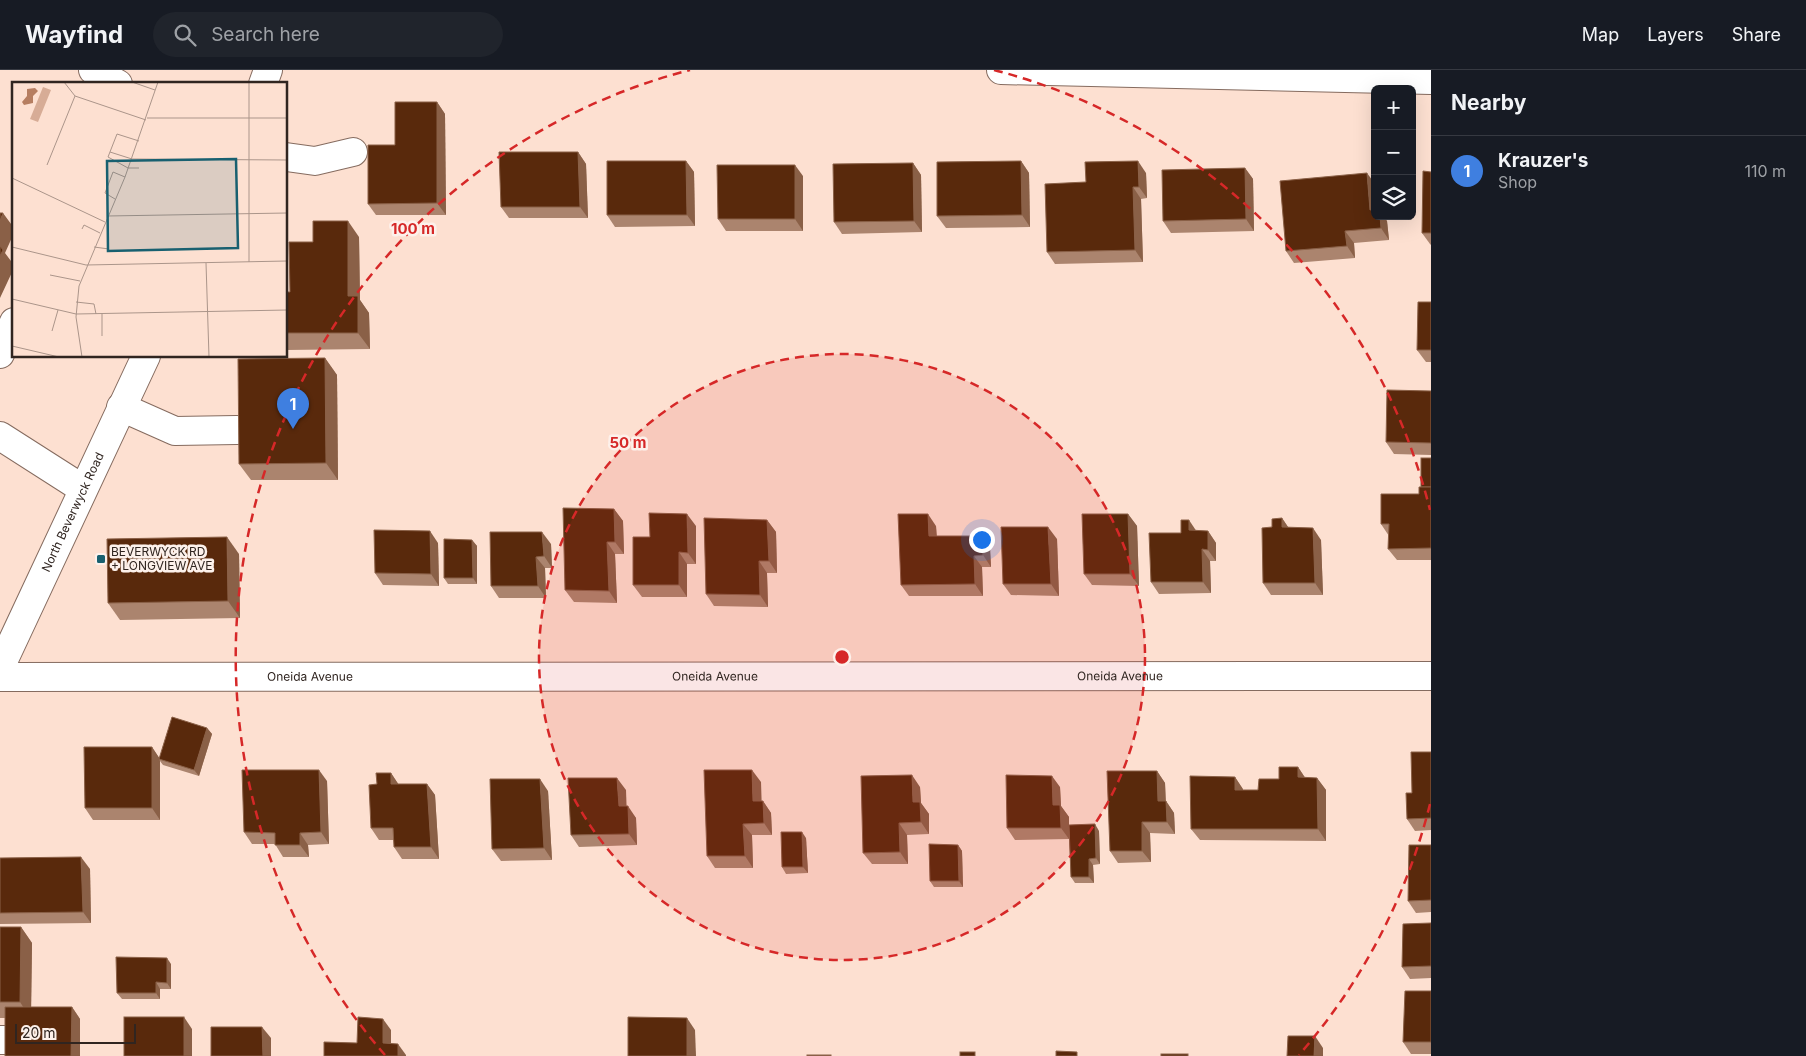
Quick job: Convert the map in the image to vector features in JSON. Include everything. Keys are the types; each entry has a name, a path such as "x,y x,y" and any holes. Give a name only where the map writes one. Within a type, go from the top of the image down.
{"street":[{"path":"93,70 114,82"},
{"path":"264,82 268,70"},
{"path":"1001,70 1431,80"},
{"path":"288,157 315,161 353,152"},
{"path":"0,354 12,327"},
{"name":"North Beverwyck Road","path":"0,668 82,489 145,358"},
{"path":"121,408 175,431 237,430"},
{"path":"0,436 82,489"},
{"name":"Oneida Avenue","path":"0,677 1431,676"}],"building":[{"path":"395,102 437,102 437,203 368,204 368,145 395,145"},
{"path":"499,152 578,152 580,207 501,207"},
{"path":"607,161 686,161 687,215 607,215"},
{"path":"1021,161 1022,215 937,216 937,162"},
{"path":"1138,161 1139,187 1133,187 1135,250 1047,252 1045,184 1086,182 1085,162"},
{"path":"913,163 914,221 834,222 833,164"},
{"path":"717,165 795,165 795,219 718,219"},
{"path":"1245,168 1246,219 1163,221 1162,170"},
{"path":"1423,171 1431,172 1431,233 1422,233"},
{"path":"1367,173 1371,220 1380,220 1381,228 1345,231 1347,246 1286,251 1280,181"},
{"path":"313,221 348,221 348,296 358,296 358,333 288,333 288,292 290,292 289,242 313,242"},
{"path":"1418,302 1431,302 1431,350 1417,350"},
{"path":"325,358 326,463 239,464 238,359"},
{"path":"1387,390 1431,391 1431,443 1386,442"},
{"path":"1421,458 1431,458 1431,487 1421,487"},
{"path":"1419,487 1431,487 1431,548 1388,549 1389,524 1381,524 1381,494 1419,494"},
{"path":"563,508 614,509 615,542 607,542 609,591 565,590"},
{"path":"649,513 687,514 688,553 679,552 679,585 633,585 633,537 650,537"},
{"path":"898,514 928,514 929,536 982,536 983,555 974,556 975,584 901,585"},
{"path":"1082,514 1128,514 1130,574 1084,574"},
{"path":"704,518 767,520 769,561 759,561 760,595 706,594"},
{"path":"1282,518 1282,527 1313,528 1315,583 1263,583 1262,528 1272,527 1272,519"},
{"path":"1181,520 1189,520 1189,530 1208,531 1208,550 1202,549 1203,582 1151,582 1149,533 1181,533"},
{"path":"1001,527 1048,527 1051,584 1003,584"},
{"path":"374,530 430,531 431,574 375,573"},
{"path":"490,532 542,532 544,556 536,557 538,586 491,586"},
{"path":"227,537 228,601 108,603 107,539"},
{"path":"444,539 472,540 473,578 444,578"},
{"path":"172,717 207,728 194,770 159,759"},
{"path":"84,747 152,747 152,808 85,808"},
{"path":"1411,752 1431,752 1431,818 1407,819 1406,793 1412,793"},
{"path":"1279,767 1298,767 1298,777 1317,778 1318,829 1191,829 1190,776 1235,777 1235,790 1258,790 1259,779 1279,779"},
{"path":"242,770 319,770 321,832 300,833 300,845 275,845 275,833 244,832"},
{"path":"704,770 752,770 753,801 763,801 764,823 743,824 745,856 707,856"},
{"path":"1107,771 1157,771 1158,801 1166,801 1167,822 1142,822 1142,851 1110,851"},
{"path":"376,773 391,773 391,784 427,784 431,847 394,847 393,828 371,828 369,785 377,784"},
{"path":"912,775 913,802 920,802 921,822 899,823 900,852 863,853 861,776"},
{"path":"1006,775 1052,776 1053,805 1060,805 1061,828 1007,828"},
{"path":"568,778 617,778 619,806 628,806 629,834 571,835"},
{"path":"490,779 540,779 544,848 492,849"},
{"path":"1095,824 1096,858 1089,859 1089,877 1071,877 1069,825"},
{"path":"781,832 802,832 803,867 782,867"},
{"path":"929,844 958,845 959,881 930,881"},
{"path":"1409,845 1431,845 1431,900 1408,901"},
{"path":"81,857 83,912 0,913 0,858"},
{"path":"1431,923 1431,966 1402,967 1403,924"},
{"path":"0,927 21,927 20,1002 0,1002"},
{"path":"116,957 167,958 167,983 156,982 156,993 117,993"},
{"path":"1405,991 1431,991 1431,1042 1403,1042"},
{"path":"5,1007 72,1007 71,1056 5,1056"},
{"path":"124,1017 184,1017 184,1056 124,1056"},
{"path":"358,1017 383,1019 383,1043 398,1044 398,1056 324,1056 324,1042 357,1043"},
{"path":"628,1017 687,1018 687,1056 628,1056"},
{"path":"211,1027 262,1027 263,1056 211,1056"},
{"path":"1288,1036 1315,1036 1314,1056 1287,1056"},
{"path":"1056,1051 1077,1052 1077,1056 1056,1056"},
{"path":"960,1052 975,1052 975,1056 960,1056"},
{"path":"1161,1054 1188,1054 1188,1056 1161,1056"},
{"path":"831,1055 831,1056 807,1056"}],"place":[{"name":"Krauzer's","path":"293,429"},
{"name":"BEVERWYCK RD + LONGVIEW AVE","path":"101,559"}]}
